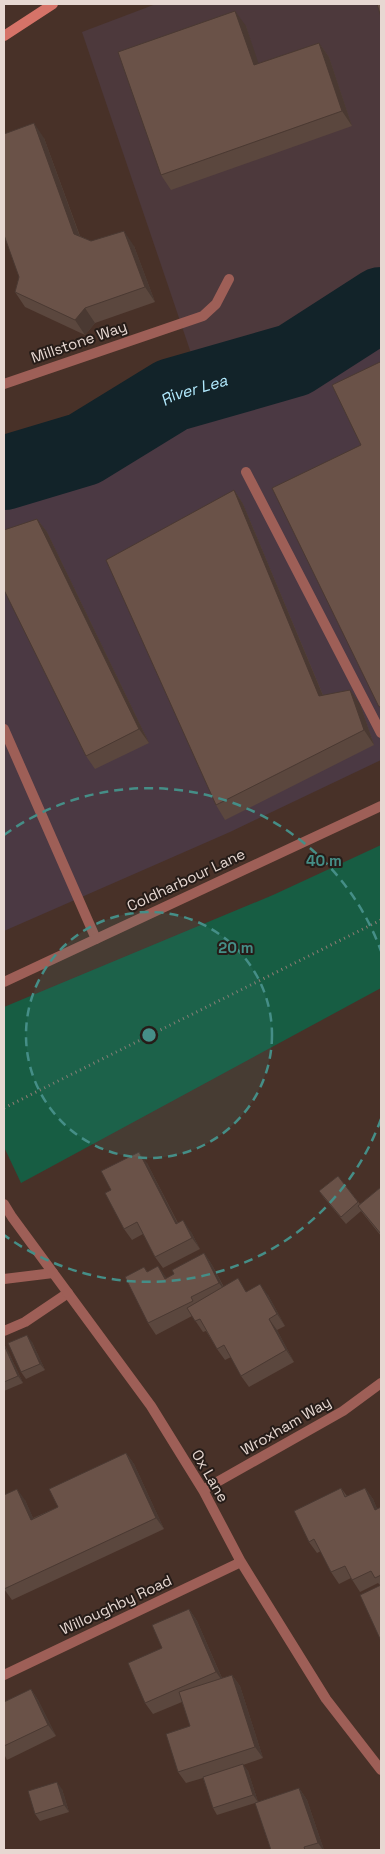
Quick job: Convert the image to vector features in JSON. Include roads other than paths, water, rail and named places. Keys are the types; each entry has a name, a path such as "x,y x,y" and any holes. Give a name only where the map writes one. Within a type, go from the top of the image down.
{"main road":[{"path":"4,36 53,4"}],"street":[{"name":"Millstone Way","path":"4,384 202,316 216,304 229,279"},
{"path":"246,472 381,733"},
{"path":"4,729 96,939"},
{"name":"Coldharbour Lane","path":"4,982 381,806"},
{"name":"Ox Lane","path":"4,1204 12,1218 151,1406 202,1490 240,1562 326,1699 381,1770"},
{"path":"4,1279 53,1273"},
{"path":"4,1332 25,1322 68,1294"},
{"name":"Wroxham Way","path":"202,1490 343,1411 381,1383"},
{"name":"Willoughby Road","path":"4,1675 240,1562"}],"waterway":[{"name":"River Lea","path":"4,473 84,449 172,395 294,360 381,304"}]}
